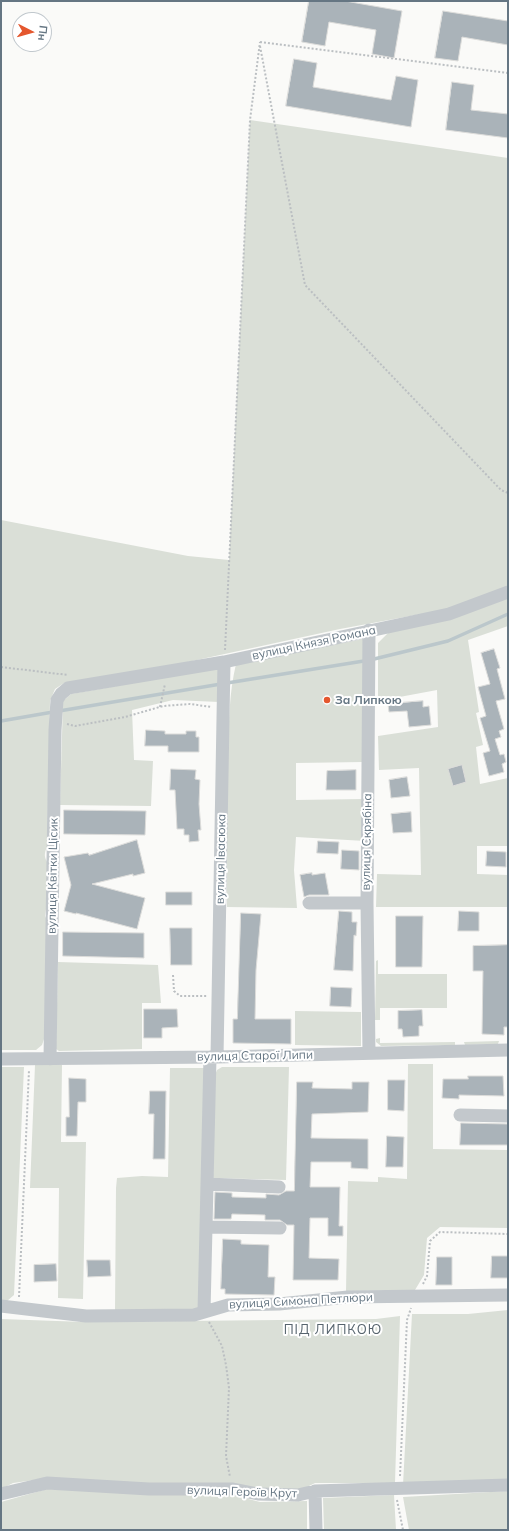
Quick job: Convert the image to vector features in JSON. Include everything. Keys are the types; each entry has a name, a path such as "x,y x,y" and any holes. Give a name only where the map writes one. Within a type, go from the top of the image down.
{"street":[{"name":"вулиця Князя Романа","path":"61,694 68,688 82,685 117,681 224,662 449,614 508,592"},
{"name":"вулиця Скрябіна","path":"369,1053 367,903 370,630"},
{"name":"вулиця Івасюка","path":"204,1312 207,1184 218,996 224,662"},
{"name":"вулиця Квітки Цісик","path":"50,1059 55,720 57,700 61,694"},
{"path":"309,902 367,903"},
{"name":"вулиця Старої Липи","path":"1,1059 214,1057 508,1050"},
{"path":"460,1115 508,1116"},
{"path":"207,1184 279,1187"},
{"path":"206,1227 280,1228"},
{"name":"вулиця Симона Петлюри","path":"6,1306 86,1316 194,1315 228,1305 279,1304 348,1297 508,1295"},
{"name":"вулиця Героїв Крут","path":"1,1494 47,1483 149,1489 233,1489 258,1494 298,1495 315,1491 396,1490 508,1485"},
{"path":"315,1491 316,1530"}],"path":[{"path":"260,42 508,73"},
{"path":"260,42 306,285 496,484 508,493"},
{"path":"224,662 250,120 260,42"},
{"path":"1,667 70,676"},
{"path":"160,707 165,685 162,673"},
{"path":"55,720 75,726 125,718 160,707 190,704 223,708"},
{"path":"173,976 174,991 180,996 218,996"},
{"path":"6,1306 19,1298 21,1291 30,1059"},
{"path":"403,1530 396,1490 400,1481 407,1320 415,1297 427,1276 430,1241 440,1232 508,1234"},
{"path":"204,1312 222,1346 226,1365 229,1388 226,1456 233,1489"}],"shaded area":[{"path":"250,120 508,158 508,587 443,610 340,629 123,676 64,683 55,689 50,701 47,847 45,851 48,863 47,902 45,916 47,920 45,1036 42,1045 36,1050 1,1050 1,520 188,556 229,560"},
{"path":"508,597 508,626 468,640 479,712 476,713 483,745 476,747 480,784 508,778 508,846 477,846 477,874 508,875 508,907 376,907 377,874 421,875 419,768 379,770 378,736 438,727 437,690 378,701 378,643 389,632"},
{"path":"363,639 363,762 296,763 296,800 363,799 365,841 296,837 294,870 297,908 227,907 227,771 231,697 236,664"},
{"path":"219,668 219,702 173,700 132,710 134,760 153,761 151,806 60,805 63,701 71,694"},
{"path":"378,960 378,974 447,974 447,1008 380,1008 380,1020 375,1020 376,961"},
{"path":"58,962 158,965 161,1003 142,1003 142,1049 59,1051 56,1049"},
{"path":"295,1011 361,1012 361,1046 295,1045"},
{"path":"380,1038 380,1043 455,1042 455,1045 381,1046 376,1042 376,1039"},
{"path":"499,1041 498,1044 465,1045 464,1042"},
{"path":"408,1064 433,1064 433,1149 508,1150 508,1228 440,1227 427,1238 424,1275 415,1290 346,1291 348,1181 378,1182 378,1177 407,1179"},
{"path":"35,1065 62,1065 61,1142 86,1142 83,1299 58,1298 59,1188 30,1188"},
{"path":"1,1067 24,1067 14,1295 7,1301 1,1301"},
{"path":"222,1067 289,1067 286,1180 213,1178 215,1075 217,1070"},
{"path":"170,1068 204,1068 201,1310 115,1310 117,1178 142,1176 168,1177"},
{"path":"508,1310 508,1479 403,1485 412,1314 468,1314"},
{"path":"400,1316 395,1483 315,1483 297,1492 49,1478 13,1483 1,1489 1,1319 85,1322 376,1319"},
{"path":"47,1489 233,1495 260,1502 307,1501 307,1530 1,1530 1,1502"},
{"path":"508,1491 508,1530 409,1530 403,1497"},
{"path":"394,1495 396,1530 324,1530 323,1498"}],"building":[{"path":"309,1 345,1 402,11 394,58 372,54 376,30 329,22 325,46 302,42"},
{"path":"443,11 508,21 508,45 462,37 458,61 435,58"},
{"path":"294,59 317,63 313,87 391,100 396,76 418,80 411,127 286,106"},
{"path":"452,82 474,85 471,110 508,114 508,138 446,130"},
{"path":"494,649 500,668 497,669 505,699 496,701 504,729 499,731 501,737 495,739 500,755 504,754 506,762 502,764 504,772 489,776 483,753 490,751 480,718 486,716 478,687 490,684 481,653"},
{"path":"423,701 423,707 429,706 431,725 409,727 407,711 389,712 388,704"},
{"path":"146,730 165,731 165,734 186,734 186,731 196,731 196,737 199,737 199,752 168,752 168,746 145,746"},
{"path":"462,765 466,782 453,786 448,769"},
{"path":"171,769 196,770 195,779 200,780 199,804 201,830 198,830 199,841 189,842 189,835 184,835 184,829 177,829 175,790 170,790"},
{"path":"356,770 356,790 326,790 327,771"},
{"path":"407,777 410,796 391,798 389,780"},
{"path":"64,810 146,811 145,835 64,834"},
{"path":"411,812 412,832 393,833 391,814"},
{"path":"137,840 145,873 133,876 133,874 92,884 145,898 137,929 64,911 71,885 64,857 88,853 89,855"},
{"path":"318,841 339,842 338,854 317,853"},
{"path":"342,850 359,851 359,870 341,869"},
{"path":"487,851 506,852 506,867 486,866"},
{"path":"312,873 312,875 325,873 329,895 309,895 304,897 300,875"},
{"path":"166,892 192,892 192,905 166,905"},
{"path":"339,911 352,912 352,922 357,922 356,936 354,935 353,971 334,970"},
{"path":"459,911 479,912 479,931 458,931"},
{"path":"241,913 261,914 256,970 255,1019 291,1019 291,1044 233,1043 233,1019 237,1019"},
{"path":"396,916 423,916 422,967 396,967"},
{"path":"170,928 192,928 192,965 171,965"},
{"path":"63,932 144,933 144,958 63,956"},
{"path":"508,945 508,1027 504,1027 504,1035 482,1034 483,971 473,971 473,946"},
{"path":"331,987 352,988 351,1007 330,1006"},
{"path":"144,1009 177,1009 178,1027 162,1028 162,1038 144,1038"},
{"path":"422,1010 423,1026 419,1026 419,1036 403,1037 402,1029 398,1029 398,1011"},
{"path":"468,1076 503,1076 504,1096 459,1095 459,1099 442,1098 443,1079 468,1079"},
{"path":"69,1078 86,1079 86,1102 78,1102 77,1136 66,1136 66,1117 69,1117"},
{"path":"388,1080 405,1080 404,1111 388,1110"},
{"path":"297,1082 313,1082 312,1088 352,1089 352,1082 369,1082 368,1112 312,1114 311,1138 368,1139 368,1169 351,1168 351,1162 311,1162 310,1187 340,1187 339,1226 343,1226 343,1236 328,1236 328,1218 310,1218 309,1258 339,1259 338,1280 293,1280 294,1225 287,1225 280,1220 265,1220 265,1215 232,1214 231,1219 214,1219 215,1192 232,1193 232,1197 266,1198 266,1194 279,1195 286,1191 294,1191"},
{"path":"150,1091 166,1091 165,1159 153,1159 154,1114 149,1114"},
{"path":"461,1123 508,1124 508,1145 460,1145"},
{"path":"387,1136 404,1137 403,1167 386,1167"},
{"path":"223,1239 241,1240 241,1244 269,1245 268,1277 275,1277 274,1295 225,1294 225,1289 221,1289"},
{"path":"492,1256 508,1256 508,1278 491,1278"},
{"path":"437,1257 452,1257 452,1285 436,1285"},
{"path":"87,1260 110,1260 111,1276 88,1277"},
{"path":"56,1264 57,1281 34,1282 34,1265"}],"waterway":[{"path":"227,683 370,660 448,641 508,614"},
{"path":"59,711 221,684"},
{"path":"1,721 53,712"}],"place":[{"name":"За Липкою","path":"327,700"}],"district":[{"name":"ПІД ЛИПКОЮ","path":"333,1330"}]}
